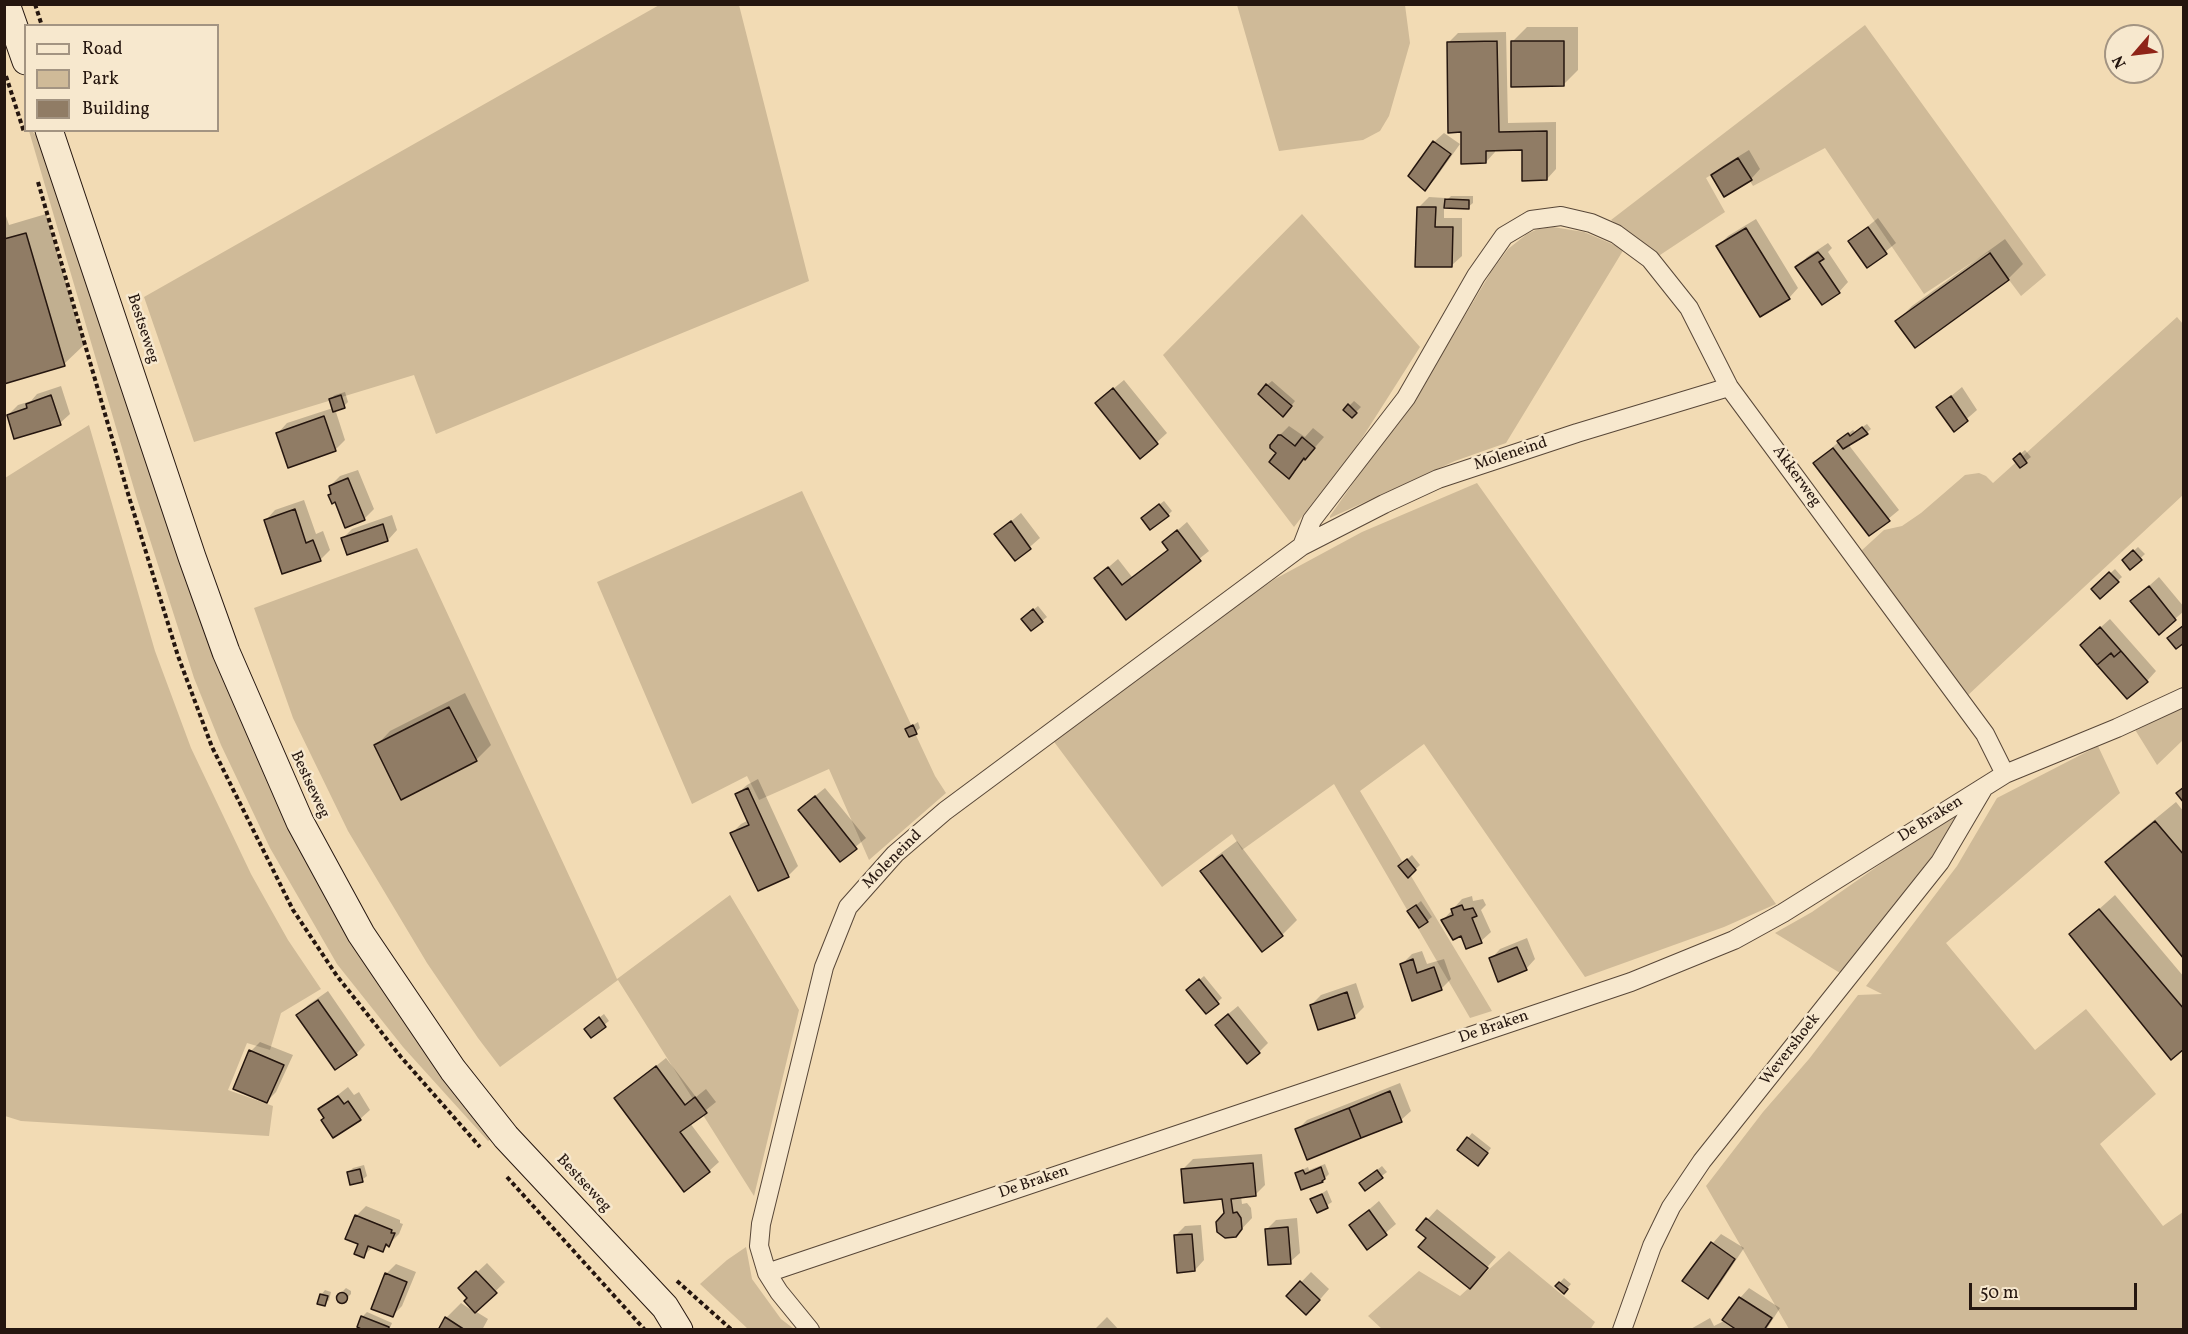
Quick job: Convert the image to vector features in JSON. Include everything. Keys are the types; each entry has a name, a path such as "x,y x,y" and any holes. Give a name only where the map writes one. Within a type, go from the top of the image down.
{"main road":[{"path":"6,4 24,55"},
{"name":"Bestseweg","path":"50,132 222,641 300,822 361,933 453,1070 506,1137 665,1307 680,1329"},
{"name":"Bestseweg","path":"665,1307 697,1329"}],"street":[{"name":"Akkerweg","path":"1302,546 1312,520 1406,398 1476,276 1504,236 1531,220 1561,216 1591,223 1616,234 1650,259 1689,308 1729,387 1985,734 2005,774"},
{"name":"Moleneind","path":"810,1329 779,1292 767,1273 759,1246 761,1224 824,967 848,907 895,854 945,811 1302,546 1438,479 1729,387"},
{"name":"De Braken","path":"767,1273 1631,982 1734,940 1783,914 2005,774 2117,728 2184,697"},
{"name":"Wevershoek","path":"1622,1329 1652,1246 1671,1207 1702,1161 1940,862 1986,785"}],"path":[{"path":"35,4 41,24"},
{"path":"673,1278 732,1329"}],"green space":[{"path":"661,4 739,5 809,281 436,434 414,375 194,442 144,297"},
{"path":"1237,5 1405,5 1410,43 1389,116 1380,131 1363,140 1279,151"},
{"path":"1865,25 2046,275 2021,296 1988,252 1924,294 1825,148 1753,186 1737,160 1706,178 1725,212 1657,257 1644,244 1611,220"},
{"path":"29,132 33,132 46,147 214,654 244,728 281,809 496,1135 488,1141 403,1047 337,964 270,848 221,745 194,678 137,499"},
{"path":"1302,214 1420,347 1357,446 1294,527 1163,355"},
{"path":"1553,227 1584,232 1624,249 1506,443 1455,461 1330,518 1432,371 1491,272 1508,249 1527,234 1538,229"},
{"path":"2177,317 2183,324 2183,495 1967,696 1861,551 1884,530 1902,526 1921,513 1965,475 1979,473 1993,483"},
{"path":"89,425 155,651 191,748 251,874 288,940 321,989 281,1013 270,1050 247,1043 228,1090 273,1106 269,1136 21,1121 5,1116 5,478"},
{"path":"1477,483 1776,904 1724,927 1585,977 1424,744 1360,791 1492,1011 1470,1018 1334,784 1242,850 1232,834 1162,887 1052,739 1157,661 1275,579 1362,532"},
{"path":"802,491 935,776 946,793 869,860 829,769 759,800 747,776 692,804 597,582"},
{"path":"417,548 617,979 730,895 799,1010 754,1196 618,980 500,1067 427,963 348,831 293,718 254,608"},
{"path":"2183,705 2183,740 2157,765 2134,728"},
{"path":"2098,746 2120,793 1946,943 2035,1050 2086,1009 2156,1094 2100,1144 2163,1226 2183,1212 2183,1329 1789,1329 1706,1186 1858,995 1882,994 1866,986 1957,866 1997,798"},
{"path":"1957,813 1934,854 1840,973 1775,933 1812,912"},
{"path":"746,1247 752,1279 781,1319 794,1329 748,1329 700,1284"},
{"path":"1509,1251 1595,1322 1590,1330 1383,1330 1368,1316 1419,1271 1460,1296"}],"building":[{"path":"1497,41 1499,132 1547,131 1547,180 1522,181 1522,150 1486,151 1486,163 1461,164 1461,132 1448,133 1447,42"},
{"path":"1511,41 1564,41 1564,86 1511,87"},
{"path":"1433,141 1451,154 1425,191 1408,176"},
{"path":"1738,158 1752,180 1724,197 1711,175"},
{"path":"1445,199 1469,200 1469,209 1444,208"},
{"path":"1417,207 1436,207 1435,227 1453,227 1452,267 1415,267"},
{"path":"1868,227 1887,254 1867,268 1848,241"},
{"path":"1746,228 1790,299 1760,317 1716,246"},
{"path":"26,233 65,366 4,384 4,239"},
{"path":"1818,252 1824,259 1819,262 1840,293 1822,305 1795,267"},
{"path":"1990,253 2009,280 1915,348 1895,321"},
{"path":"1266,384 1292,406 1283,417 1258,394"},
{"path":"1113,388 1158,444 1140,459 1095,403"},
{"path":"51,395 61,425 14,439 7,415 27,408 26,404"},
{"path":"341,395 345,408 333,412 329,399"},
{"path":"1951,396 1968,421 1954,432 1936,407"},
{"path":"1348,404 1357,413 1352,418 1343,410"},
{"path":"324,416 336,451 288,468 276,433"},
{"path":"1862,427 1868,434 1843,449 1837,441 1848,433 1850,436"},
{"path":"1278,435 1295,446 1302,437 1315,448 1305,460 1304,458 1289,479 1269,462 1276,453 1270,445"},
{"path":"1833,448 1890,521 1869,536 1813,463"},
{"path":"2020,453 2027,463 2020,468 2013,459"},
{"path":"348,478 365,520 345,528 335,502 332,504 328,495 331,494 329,486"},
{"path":"1159,504 1169,516 1150,530 1141,518"},
{"path":"295,509 306,543 313,540 321,561 282,574 264,520"},
{"path":"1011,521 1031,549 1015,561 994,534"},
{"path":"383,524 388,541 347,555 341,538"},
{"path":"1177,530 1201,561 1126,620 1094,578 1108,567 1122,585 1168,550 1162,542"},
{"path":"2133,550 2142,560 2130,570 2122,560"},
{"path":"2109,572 2119,582 2100,599 2091,589"},
{"path":"2149,586 2176,620 2159,635 2130,601"},
{"path":"1033,609 1043,622 1031,631 1021,619"},
{"path":"2184,625 2184,643 2176,649 2167,638"},
{"path":"2100,627 2121,651 2114,657 2111,653 2097,665 2080,645"},
{"path":"2121,651 2148,682 2127,699 2097,665 2111,653 2114,657"},
{"path":"449,707 477,761 401,800 374,745"},
{"path":"913,725 917,734 909,737 905,729"},
{"path":"2184,787 2184,803 2176,793"},
{"path":"748,788 789,877 758,891 730,833 749,825 735,794"},
{"path":"815,796 857,849 840,862 798,810"},
{"path":"2155,821 2184,855 2184,959 2105,862"},
{"path":"1222,855 1283,936 1262,952 1200,871"},
{"path":"1407,859 1416,870 1408,878 1398,866"},
{"path":"1416,905 1428,922 1419,928 1407,911"},
{"path":"1462,905 1464,910 1473,908 1477,916 1472,918 1482,943 1466,949 1461,936 1453,940 1441,920 1453,915 1451,909"},
{"path":"2099,909 2184,1009 2184,1049 2171,1060 2069,934"},
{"path":"1517,947 1527,970 1498,982 1489,958"},
{"path":"1413,959 1417,973 1434,967 1442,990 1412,1001 1400,964"},
{"path":"1199,979 1219,1004 1206,1014 1186,990"},
{"path":"1347,992 1355,1018 1318,1030 1310,1005"},
{"path":"318,1000 357,1055 335,1070 296,1015"},
{"path":"1228,1014 1260,1053 1247,1064 1215,1025"},
{"path":"599,1017 606,1027 591,1038 584,1029"},
{"path":"249,1050 284,1065 267,1103 233,1089"},
{"path":"656,1066 685,1105 695,1097 707,1113 680,1132 710,1172 684,1192 614,1098"},
{"path":"1390,1091 1402,1122 1361,1138 1349,1108"},
{"path":"338,1096 344,1104 348,1101 361,1120 333,1138 321,1120 324,1118 318,1109"},
{"path":"1349,1108 1361,1138 1307,1160 1295,1129"},
{"path":"1467,1137 1488,1153 1478,1166 1457,1150"},
{"path":"1253,1163 1256,1196 1231,1199 1233,1213 1237,1212 1241,1218 1242,1229 1236,1237 1225,1238 1217,1232 1216,1222 1224,1213 1222,1199 1184,1203 1181,1169"},
{"path":"1321,1167 1325,1179 1323,1182 1301,1190 1295,1173 1303,1170 1305,1174"},
{"path":"360,1169 363,1182 350,1185 347,1172"},
{"path":"1377,1170 1383,1178 1365,1191 1359,1183"},
{"path":"1322,1194 1328,1208 1317,1213 1310,1199"},
{"path":"1369,1210 1387,1235 1367,1250 1349,1225"},
{"path":"355,1215 392,1230 391,1233 395,1233 389,1247 386,1244 383,1252 368,1246 364,1258 354,1254 358,1244 345,1239"},
{"path":"1426,1218 1488,1268 1470,1289 1418,1247 1426,1238 1416,1230"},
{"path":"1288,1227 1291,1264 1268,1265 1265,1229"},
{"path":"1192,1234 1195,1271 1177,1273 1174,1235"},
{"path":"1711,1242 1735,1259 1708,1299 1682,1281"},
{"path":"476,1271 497,1293 475,1313 464,1301 467,1298 458,1288"},
{"path":"385,1273 407,1282 393,1317 371,1309"},
{"path":"1300,1281 1320,1300 1306,1315 1286,1296"},
{"path":"1559,1282 1568,1289 1564,1294 1555,1286"},
{"path":"342,1292 348,1298 342,1304 336,1298"},
{"path":"320,1294 328,1296 325,1306 317,1304"},
{"path":"1739,1297 1772,1318 1764,1330 1737,1330 1722,1320"},
{"path":"361,1316 389,1327 388,1330 363,1330 357,1327"},
{"path":"445,1317 465,1330 438,1330"}]}
